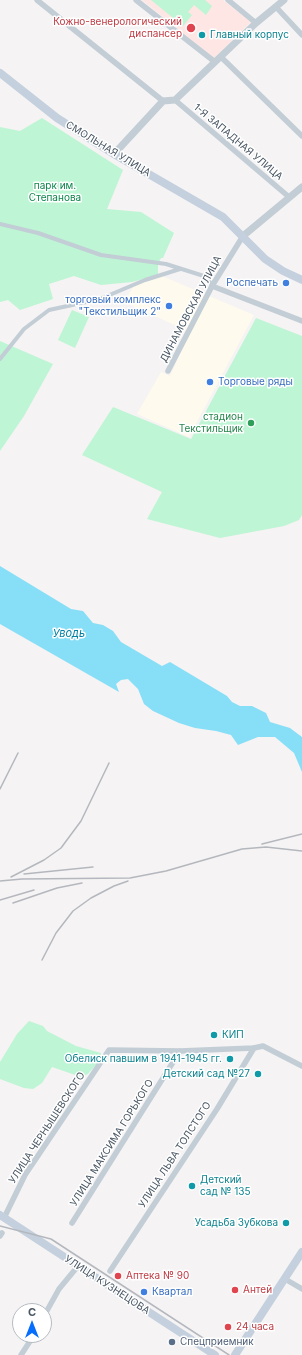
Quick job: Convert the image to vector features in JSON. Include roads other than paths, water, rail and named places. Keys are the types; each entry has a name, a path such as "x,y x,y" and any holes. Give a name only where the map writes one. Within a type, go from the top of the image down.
{"main road":[{"name":"СМОЛЬНАЯ УЛИЦА","path":"0,73 57,118 114,154 222,217 258,252 274,265 302,280"},
{"name":"УЛИЦА КУЗНЕЦОВА","path":"2,1216 215,1355"},
{"path":"235,1355 286,1279 302,1252"}],"street":[{"path":"37,0 163,101"},
{"path":"136,0 218,59 302,136"},
{"path":"228,0 256,23"},
{"path":"114,154 163,101 175,100 256,23 284,0"},
{"path":"276,7 302,35"},
{"name":"1-Я ЗАПАДНАЯ УЛИЦА","path":"175,100 289,197"},
{"path":"243,236 302,187"},
{"path":"0,224 38,233 101,254 156,261 181,269 207,278 212,286 302,321"},
{"name":"ДИНАМОВСКАЯ УЛИЦА","path":"168,371 212,286 243,236"},
{"path":"0,359 24,329 49,310 100,299 145,280 181,269"},
{"path":"180,1051 254,1048 263,1046 302,1066"},
{"name":"УЛИЦА ЛЬВА ТОЛСТОГО","path":"110,1270 217,1109 254,1048"},
{"name":"УЛИЦА ЧЕРНЫШЕВСКОГО","path":"2,1216 25,1175 109,1050 180,1051"},
{"name":"УЛИЦА МАКСИМА ГОРЬКОГО","path":"72,1223 180,1051"},
{"path":"51,1303 59,1289 78,1266"},
{"path":"286,1279 302,1289"},
{"path":"21,1355 29,1343"}],"water":[{"name":"Уводь","path":"0,566 71,609 83,611 93,623 103,625 113,631 121,642 162,666 170,662 227,696 232,702 240,706 252,706 266,713 270,722 290,728 302,737 302,772 294,753 275,737 258,737 238,745 231,735 195,728 179,723 153,711 144,704 138,689 128,679 121,680 116,684 119,692 0,624"}],"railway":[{"path":"0,789 18,753"},
{"path":"11,877 44,860 61,848 81,821 109,763"},
{"path":"262,844 302,834"},
{"path":"0,881 22,879 130,878 166,871 242,849 266,847 302,851"},
{"path":"24,874 93,867"},
{"path":"42,960 56,933 73,911 91,898 114,886 128,881"},
{"path":"13,903 57,888 82,883"},
{"path":"0,900 34,890"},
{"path":"0,1226 51,1239 229,1355"}],"place":[{"name":"Кожно-венерологический диспансер","path":"191,28"},
{"name":"Главный корпус","path":"202,35"},
{"name":"Роспечать","path":"286,283"},
{"name":"торговый комплекс \"Текстильщик 2\"","path":"169,306"},
{"name":"Торговые ряды","path":"210,382"},
{"name":"стадион Текстильщик","path":"251,423"},
{"name":"КИП","path":"214,1035"},
{"name":"Обелиск павшим в 1941-1945 гг.","path":"230,1059"},
{"name":"Детский сад №27","path":"258,1074"},
{"name":"Детский сад № 135","path":"192,1186"},
{"name":"Усадьба Зубкова","path":"286,1223"},
{"name":"Аптека № 90","path":"118,1276"},
{"name":"Антей","path":"235,1290"},
{"name":"Квартал","path":"144,1292"},
{"name":"24 часа","path":"228,1327"},
{"name":"Спецприемник","path":"172,1342"}],"park label":[{"name":"парк им. Степанова","path":"55,192"}]}
